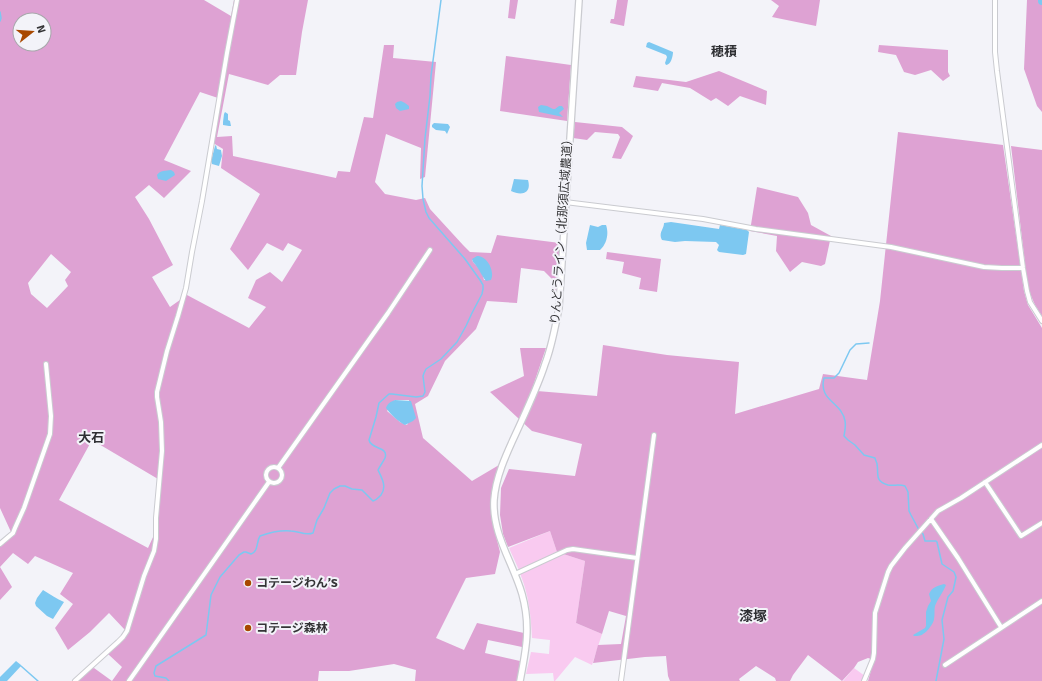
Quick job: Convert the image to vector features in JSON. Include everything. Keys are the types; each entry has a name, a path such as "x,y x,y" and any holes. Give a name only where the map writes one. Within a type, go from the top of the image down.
{"street":[{"path":"75,681 118,642 127,631 155,544 162,451 161,422 157,392 166,351 188,280 227,53 238,0"},
{"name":"りんどうライン（北那須広域農道）","path":"520,681 528,635 527,614 515,574 497,530 494,501 501,470 545,364 554,335 559,308 579,0"},
{"path":"995,0 996,71 1023,268 1030,302 1042,321"},
{"path":"565,202 703,219 756,229 891,247 984,267 1023,268"},
{"path":"278,468 328,400 430,250"},
{"path":"0,544 15,528 24,508 50,434 51,416 46,364"},
{"path":"621,681 654,435"},
{"path":"864,681 874,654 875,613 891,566 938,511 1042,445"},
{"path":"272,466 278,468 282,472 281,480 274,483 269,482 265,474 267,469 272,466"},
{"path":"129,681 269,482"},
{"path":"984,482 1021,536 1042,523"},
{"path":"931,519 958,558 1001,627"},
{"path":"515,574 567,550 573,549 637,558"},
{"path":"945,665 1042,600"}],"shaded area":[{"path":"0,0 204,0 231,16 234,0 308,0 296,75 280,75 268,85 229,74 217,137 232,136 233,156 336,178 338,171 350,172 364,117 373,118 384,45 394,45 393,58 436,62 425,177 420,179 421,148 386,134 375,182 385,194 416,200 425,198 430,209 470,252 491,253 497,235 560,243 556,292 552,292 553,280 544,271 521,268 517,303 487,301 476,329 445,361 428,396 415,404 423,438 472,481 499,465 492,495 493,524 500,552 495,574 466,578 436,638 464,650 477,623 524,633 522,647 488,640 485,653 520,661 517,681 415,681 416,670 394,664 349,671 319,671 318,681 112,681 122,667 108,654 125,630 109,613 90,632 68,650 55,628 73,604 60,594 73,573 35,556 28,564 13,553 0,567 0,542 11,532 0,508","holes":["200,92 218,98 210,141 223,149 221,168 260,194 230,249 248,270 267,243 283,251 288,243 302,250 282,282 270,272 256,280 248,298 266,307 249,328 187,295 170,307 152,277 173,265 149,219 135,197 149,185 164,198 191,171 164,160","51,254 71,272 65,280 68,286 47,308 31,294 28,283","472,259 491,280 484,280","395,400 409,400 408,424 406,425 400,422 387,411","92,440 158,479 154,535 148,548 59,500"]},
{"path":"510,0 518,0 515,19 508,18"},
{"path":"617,0 628,0 624,26 610,23 611,19 614,19"},
{"path":"771,0 820,0 816,26 772,17 779,6"},
{"path":"1027,0 1042,0 1042,112 1037,106 1024,69"},
{"path":"879,45 948,50 948,72 950,76 943,81 931,70 915,75 904,72 896,55 878,52"},
{"path":"506,56 571,65 567,121 500,111"},
{"path":"719,71 767,91 766,105 740,96 728,106 716,98 711,101 690,88 662,83 658,91 633,87 636,76 686,82"},
{"path":"575,122 622,127 633,136 621,159 612,158 620,137 618,134 595,132 587,140 573,138"},
{"path":"898,132 1003,145 1024,291 1028,305 1042,328 1042,681 868,681 874,660 868,658 858,662 842,681 808,655 790,681 776,681 775,678 756,666 739,679 740,681 670,681 666,656 593,663 598,645 621,644 626,616 609,611 602,634 576,623 585,561 557,552 550,531 508,547 503,534 500,515 501,488 509,469 575,476 582,444 532,431 490,392 524,376 520,348 546,348 532,389 537,391 597,396 603,345 667,355 739,362 735,414 819,389 823,374 867,380 880,301"},
{"path":"1011,146 1042,150 1042,316 1028,289"},
{"path":"757,187 798,197 808,213 811,225 831,236 825,264 821,266 802,262 790,272 776,251 777,236 750,231"},
{"path":"607,252 661,259 657,292 639,289 641,278 622,273 624,262 606,259"},
{"path":"550,531 557,552 585,561 576,623 602,634 592,665 575,657 555,681 553,673 526,674 531,652 549,654 550,640 532,638 526,591 509,548"},
{"path":"0,567 12,587 0,600"},
{"path":"94,668 112,681 73,681 78,675"},
{"path":"854,668 865,676 863,681 843,681"}],"water":[{"path":"649,42 673,52 672,58 668,65 665,63 667,57 666,55 646,47 647,43"},
{"path":"401,101 409,106 409,109 400,111 396,108 395,104"},
{"path":"541,105 553,109 562,106 564,109 559,113 563,117 539,112 538,107"},
{"path":"225,112 228,114 228,120 230,121 231,126 223,125"},
{"path":"434,123 448,124 450,127 447,134 445,131 436,130 432,127"},
{"path":"216,145 217,149 221,150 222,156 219,166 212,164 211,161"},
{"path":"171,170 175,175 166,181 158,179 157,175 160,172"},
{"path":"514,179 528,180 529,185 525,193 515,193 511,191"},
{"path":"671,222 719,229 720,225 747,230 749,232 746,254 743,255 719,252 717,250 719,245 716,242 675,242 662,240 661,233 664,223"},
{"path":"590,225 598,227 606,225 607,238 600,250 587,250 586,243"},
{"path":"477,256 487,261 490,265 492,273 491,280 486,281 473,262 472,259"},
{"path":"395,400 411,401 416,418 413,421 405,425 397,420 386,408 390,402"},
{"path":"944,584 946,585 935,606 934,621 932,625 922,635 914,636 913,635 926,626 926,612 931,601 929,594 930,592 935,587"},
{"path":"43,590 64,602 53,619 47,616 36,606 35,603 37,598"},
{"path":"16,661 21,666 7,681 0,681 0,677"}],"waterway":[{"path":"169,681 166,678 155,676 154,673 156,666 206,635 211,595 220,577 239,555 244,552 251,554 254,553 260,536 272,532 283,531 294,531 307,534 313,533 317,520 330,493 340,486 362,490 373,501 381,495 384,486 378,470 386,454 370,443 369,440 379,403 389,394 416,397 423,396 425,392 423,376 426,369 441,359 457,342 482,294 483,285 480,280 465,259 429,218 423,199 422,186 425,138 441,0"},
{"path":"0,12 0,21"},
{"path":"869,343 856,344 850,350 839,373 834,378 824,378 824,392 843,415 845,421 844,436 864,455 875,458 879,479 888,485 905,486 908,492 909,511 919,530 923,534 925,541 937,542 942,564 954,572 956,577 953,591 948,597 942,620 944,639 936,681"},
{"path":"21,666 38,681"}],"place":[{"name":"コテージわん’S","path":"248,583"},
{"name":"コテージ森林","path":"248,628"}],"district":[{"name":"穂積","path":"724,52"},
{"name":"大石","path":"91,438"},
{"name":"漆塚","path":"753,616"}]}
